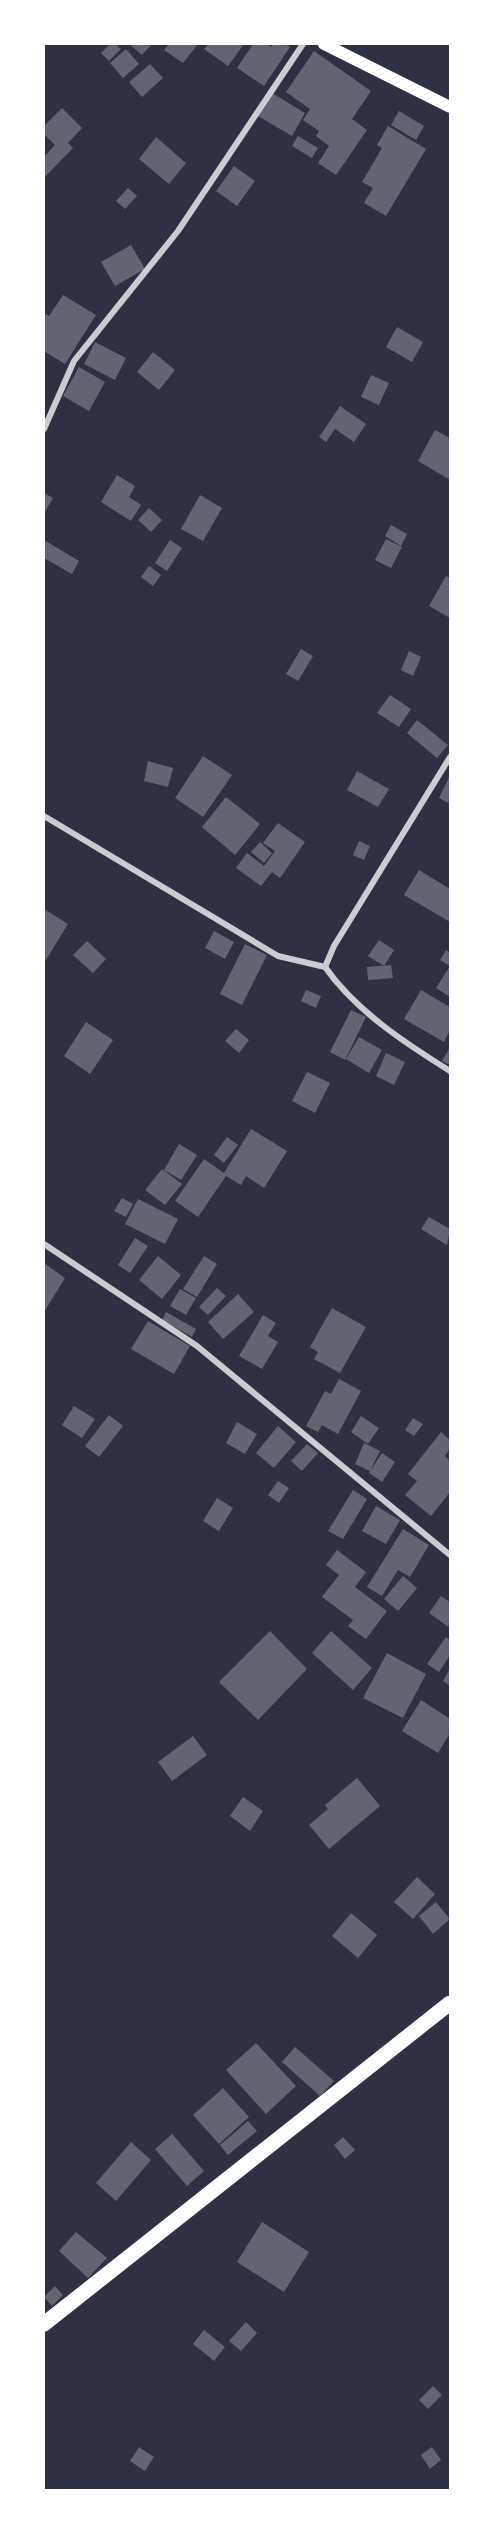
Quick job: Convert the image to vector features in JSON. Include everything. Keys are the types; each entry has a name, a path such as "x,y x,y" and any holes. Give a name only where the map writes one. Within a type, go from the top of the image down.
{"main road":[{"path":"324,44 450,107"},
{"path":"44,2324 450,2003"}],"street":[{"path":"44,429 74,361 178,231 303,44"},
{"path":"325,967 334,946 450,757"},
{"path":"44,816 278,956 325,967 336,984 401,1041 450,1071"},
{"path":"44,1244 196,1346 450,1555"}],"building":[{"path":"110,44 115,44 121,49 109,61 101,53"},
{"path":"129,44 152,44 142,55"},
{"path":"169,44 198,44 183,63 164,50"},
{"path":"208,44 244,44 228,66 204,49"},
{"path":"253,44 267,44 271,47 273,44 285,44 290,47 264,86 237,68"},
{"path":"126,49 139,64 123,78 110,63"},
{"path":"314,51 371,91 352,119 367,130 336,175 318,163 329,146 316,136 319,131 303,120 310,109 286,92"},
{"path":"150,64 163,78 142,97 129,82"},
{"path":"272,93 305,113 292,136 258,116"},
{"path":"62,108 82,128 68,143 73,148 44,178 44,157 55,145 44,134 44,126"},
{"path":"399,111 424,126 416,140 391,125"},
{"path":"388,126 426,149 386,216 364,203 373,188 362,182 382,148 377,145"},
{"path":"298,136 318,148 312,158 292,146"},
{"path":"156,137 186,163 169,184 139,159"},
{"path":"234,166 255,181 237,206 216,191"},
{"path":"128,188 137,196 125,209 116,201"},
{"path":"131,245 145,269 115,286 101,262"},
{"path":"63,295 96,315 65,364 44,351 44,313 49,316"},
{"path":"397,327 423,342 412,362 386,347"},
{"path":"95,342 126,358 115,380 84,364"},
{"path":"153,352 175,370 159,390 137,372"},
{"path":"79,367 105,382 89,411 63,396"},
{"path":"371,375 389,383 379,405 361,397"},
{"path":"340,406 366,424 354,442 335,429 326,442 319,437"},
{"path":"435,430 450,438 450,480 418,461"},
{"path":"117,475 135,486 129,497 141,505 131,521 101,502"},
{"path":"44,493 53,498 45,512 44,511"},
{"path":"200,495 222,508 203,541 181,529"},
{"path":"149,508 162,520 151,532 138,520"},
{"path":"391,525 407,534 401,546 385,536"},
{"path":"386,539 402,547 391,568 375,560"},
{"path":"44,540 79,561 72,574 44,558"},
{"path":"170,540 182,548 167,571 155,563"},
{"path":"149,566 161,575 153,586 141,577"},
{"path":"446,576 450,578 450,618 429,606"},
{"path":"301,649 313,656 298,681 286,674"},
{"path":"409,651 421,657 413,676 401,670"},
{"path":"390,695 411,709 399,727 377,713"},
{"path":"417,720 448,745 437,758 407,733"},
{"path":"203,756 232,775 203,817 175,798"},
{"path":"148,761 173,768 168,787 144,781"},
{"path":"357,771 389,789 378,807 347,790"},
{"path":"450,775 450,804 439,798"},
{"path":"226,797 260,824 235,855 202,827"},
{"path":"278,823 305,842 280,878 272,872 261,886 236,868 247,853 264,866 275,851 263,843"},
{"path":"359,841 370,846 364,860 353,855"},
{"path":"260,842 272,853 264,863 251,852"},
{"path":"419,870 450,889 450,922 404,895"},
{"path":"44,909 68,924 44,963"},
{"path":"214,931 234,942 225,959 205,948"},
{"path":"379,940 394,950 384,966 368,956"},
{"path":"87,941 106,959 93,973 73,955"},
{"path":"245,944 267,955 242,1005 220,994"},
{"path":"446,950 450,953 450,966 440,960"},
{"path":"391,965 393,978 368,980 367,967"},
{"path":"450,966 450,997 436,988"},
{"path":"306,990 321,996 316,1008 301,1001"},
{"path":"421,990 450,1007 450,1030 444,1042 404,1019"},
{"path":"351,1010 366,1017 345,1060 330,1052"},
{"path":"86,1022 113,1040 90,1074 64,1056"},
{"path":"236,1029 249,1040 239,1053 225,1041"},
{"path":"359,1037 382,1050 369,1073 346,1059"},
{"path":"450,1047 450,1065 442,1061"},
{"path":"386,1053 405,1062 394,1085 376,1076"},
{"path":"307,1072 330,1083 315,1113 292,1101"},
{"path":"251,1129 287,1151 264,1188 246,1176 241,1185 226,1176 198,1217 175,1201 204,1159 224,1173"},
{"path":"227,1137 238,1145 224,1163 214,1155"},
{"path":"179,1144 197,1155 181,1180 164,1170"},
{"path":"162,1169 182,1184 165,1205 145,1190"},
{"path":"122,1198 133,1204 126,1217 114,1211"},
{"path":"138,1199 178,1219 165,1244 125,1224"},
{"path":"429,1217 450,1229 447,1245 421,1229"},
{"path":"135,1238 148,1246 130,1273 118,1265"},
{"path":"158,1256 181,1275 162,1299 139,1280"},
{"path":"204,1256 217,1264 197,1297 183,1289"},
{"path":"44,1263 65,1278 44,1312"},
{"path":"217,1288 226,1296 208,1315 199,1307"},
{"path":"180,1289 196,1298 186,1315 170,1306"},
{"path":"238,1294 254,1312 223,1339 208,1322"},
{"path":"332,1308 366,1327 340,1373 314,1359 318,1352 310,1347"},
{"path":"166,1312 196,1329 192,1337 162,1320"},
{"path":"263,1315 276,1323 268,1336 278,1342 262,1369 239,1356"},
{"path":"148,1321 190,1346 174,1374 131,1349"},
{"path":"339,1379 361,1391 338,1434 322,1425 318,1432 306,1426 325,1391 331,1394"},
{"path":"74,1406 95,1419 82,1438 62,1425"},
{"path":"109,1415 123,1426 99,1457 85,1446"},
{"path":"361,1416 379,1428 368,1444 351,1432"},
{"path":"413,1418 423,1424 414,1436 405,1430"},
{"path":"237,1422 257,1434 245,1454 226,1443"},
{"path":"278,1426 296,1442 274,1468 256,1453"},
{"path":"441,1432 450,1440 450,1449 445,1456 450,1461 450,1492 431,1516 405,1495 417,1481 408,1474"},
{"path":"364,1443 380,1451 370,1471 355,1464"},
{"path":"307,1444 318,1453 302,1471 291,1461"},
{"path":"382,1453 395,1462 382,1482 369,1473"},
{"path":"278,1481 289,1488 279,1503 268,1495"},
{"path":"353,1490 367,1499 343,1539 328,1531"},
{"path":"217,1498 233,1508 219,1531 203,1521"},
{"path":"376,1506 400,1520 386,1544 362,1531"},
{"path":"403,1529 429,1545 410,1577 398,1570 382,1596 367,1587"},
{"path":"337,1550 366,1572 355,1587 387,1611 366,1639 348,1626 353,1620 322,1597 339,1575 326,1565"},
{"path":"403,1576 417,1588 398,1611 384,1599"},
{"path":"441,1596 450,1602 450,1628 429,1613"},
{"path":"270,1631 307,1669 258,1720 219,1682"},
{"path":"331,1631 372,1668 353,1690 312,1653"},
{"path":"446,1637 450,1640 450,1655 439,1672 427,1664"},
{"path":"387,1653 426,1674 403,1718 363,1698"},
{"path":"450,1668 450,1686 443,1681"},
{"path":"421,1700 450,1719 450,1733 438,1753 402,1731"},
{"path":"193,1736 207,1755 172,1781 158,1762"},
{"path":"357,1778 380,1806 329,1849 309,1825 328,1809 325,1805"},
{"path":"243,1797 263,1811 250,1831 230,1816"},
{"path":"417,1877 435,1894 413,1919 394,1902"},
{"path":"436,1902 450,1919 433,1934 419,1916"},
{"path":"351,1913 377,1935 358,1958 332,1936"},
{"path":"256,2043 296,2086 266,2114 226,2070"},
{"path":"295,2047 334,2081 320,2096 282,2062"},
{"path":"223,2088 249,2117 219,2144 193,2115"},
{"path":"248,2121 257,2131 228,2155 220,2145"},
{"path":"172,2134 204,2171 187,2186 155,2149"},
{"path":"343,2137 355,2150 345,2159 334,2145"},
{"path":"131,2142 151,2160 116,2201 96,2183"},
{"path":"262,2222 309,2252 284,2292 237,2262"},
{"path":"76,2232 107,2258 88,2278 59,2251"},
{"path":"55,2286 63,2295 52,2306 44,2297"},
{"path":"246,2322 257,2333 241,2351 229,2341"},
{"path":"204,2330 225,2347 214,2361 193,2344"},
{"path":"433,2386 442,2395 428,2409 419,2400"},
{"path":"139,2447 154,2457 145,2471 130,2461"},
{"path":"432,2447 441,2460 430,2469 421,2455"}]}
